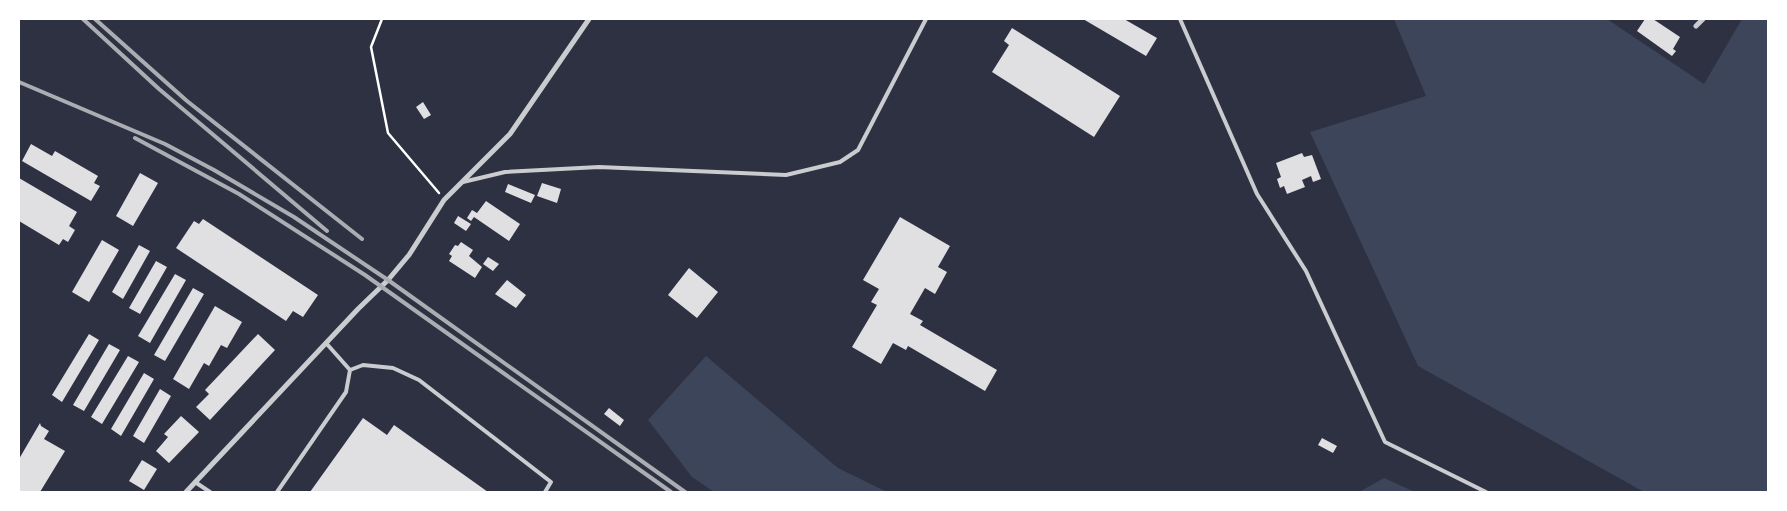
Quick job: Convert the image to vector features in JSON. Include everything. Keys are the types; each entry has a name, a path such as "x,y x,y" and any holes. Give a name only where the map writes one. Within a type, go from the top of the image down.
{"street":[{"path":"186,492 409,255 444,200 510,134 589,19"},
{"path":"1696,26 1703,19"}],"lane":[{"path":"461,182 505,172 599,167 786,175 840,162 858,150 926,19"},
{"path":"1180,19 1257,194 1306,270 1385,442 1486,492"},
{"path":"326,343 350,370"},
{"path":"350,370 363,365 394,368 419,380 551,482 545,492"},
{"path":"277,492 346,392 350,370"},
{"path":"195,482 210,492"}],"path":[{"path":"382,19 371,47 388,133 444,200"}],"shaded area":[{"path":"1394,19 1607,19 1704,84 1742,19 1768,19 1768,492 1644,492 1418,366 1310,132 1426,96"},
{"path":"706,356 838,468 887,492 714,492 692,477 648,420"},
{"path":"1384,478 1415,492 1359,492"}],"building":[{"path":"1083,19 1124,19 1157,38 1146,56"},
{"path":"1645,19 1653,19 1680,37 1673,49 1676,51 1672,56 1637,31"},
{"path":"1012,28 1120,96 1094,137 992,72 1009,45 1004,41"},
{"path":"423,102 431,115 424,119 416,107"},
{"path":"31,144 52,156 55,151 98,176 94,183 100,186 91,201 22,161"},
{"path":"1302,153 1304,157 1312,155 1321,179 1313,182 1311,176 1302,180 1305,187 1287,194 1284,186 1280,188 1277,179 1281,177 1276,163"},
{"path":"140,173 158,183 133,226 116,216"},
{"path":"19,178 77,212 69,226 75,230 68,242 63,239 59,245 19,221"},
{"path":"542,183 561,189 557,203 537,196"},
{"path":"508,184 535,195 531,203 505,192"},
{"path":"486,201 520,224 509,241 474,217 471,221 467,218 472,210 477,213"},
{"path":"458,216 471,224 466,231 454,223"},
{"path":"900,217 950,246 938,267 947,272 935,294 925,288 910,314 923,321 920,325 997,370 985,391 908,346 906,350 893,343 881,364 852,347 877,305 871,302 879,289 863,280"},
{"path":"203,219 318,295 303,317 293,311 286,321 176,248 194,221 199,224"},
{"path":"102,240 119,250 89,302 72,292"},
{"path":"461,242 473,250 469,256 482,267 475,278 449,261 452,256 449,254 455,245 458,246"},
{"path":"139,245 150,251 123,299 112,292"},
{"path":"488,257 499,264 493,271 483,264"},
{"path":"156,261 167,267 140,314 129,308"},
{"path":"689,268 718,292 697,318 668,295"},
{"path":"175,274 186,280 150,343 138,336"},
{"path":"507,280 526,295 516,308 495,294"},
{"path":"193,288 204,294 165,361 154,355"},
{"path":"215,306 242,322 227,348 221,345 209,366 204,363 189,389 173,379"},
{"path":"89,334 99,340 62,402 52,395"},
{"path":"258,334 275,350 210,420 196,407 209,394 205,390"},
{"path":"109,344 120,350 84,411 73,405"},
{"path":"128,356 139,362 102,424 91,417"},
{"path":"144,373 154,379 121,436 111,429"},
{"path":"160,389 171,396 144,443 133,436"},
{"path":"609,408 624,420 620,426 604,414"},
{"path":"181,416 199,432 169,463 156,451 168,437 164,434"},
{"path":"363,418 387,435 394,425 488,492 310,492"},
{"path":"40,423 41,426 49,431 44,439 65,451 40,492 19,492 19,459"},
{"path":"1322,438 1337,446 1333,453 1318,445"},
{"path":"142,460 157,469 144,490 129,481"}],"railway":[{"path":"83,19 159,89 327,231"},
{"path":"95,19 187,101 362,239"},
{"path":"19,82 165,144 214,170 294,217 388,280 685,492"},
{"path":"135,138 239,194 365,275 671,492"}]}
